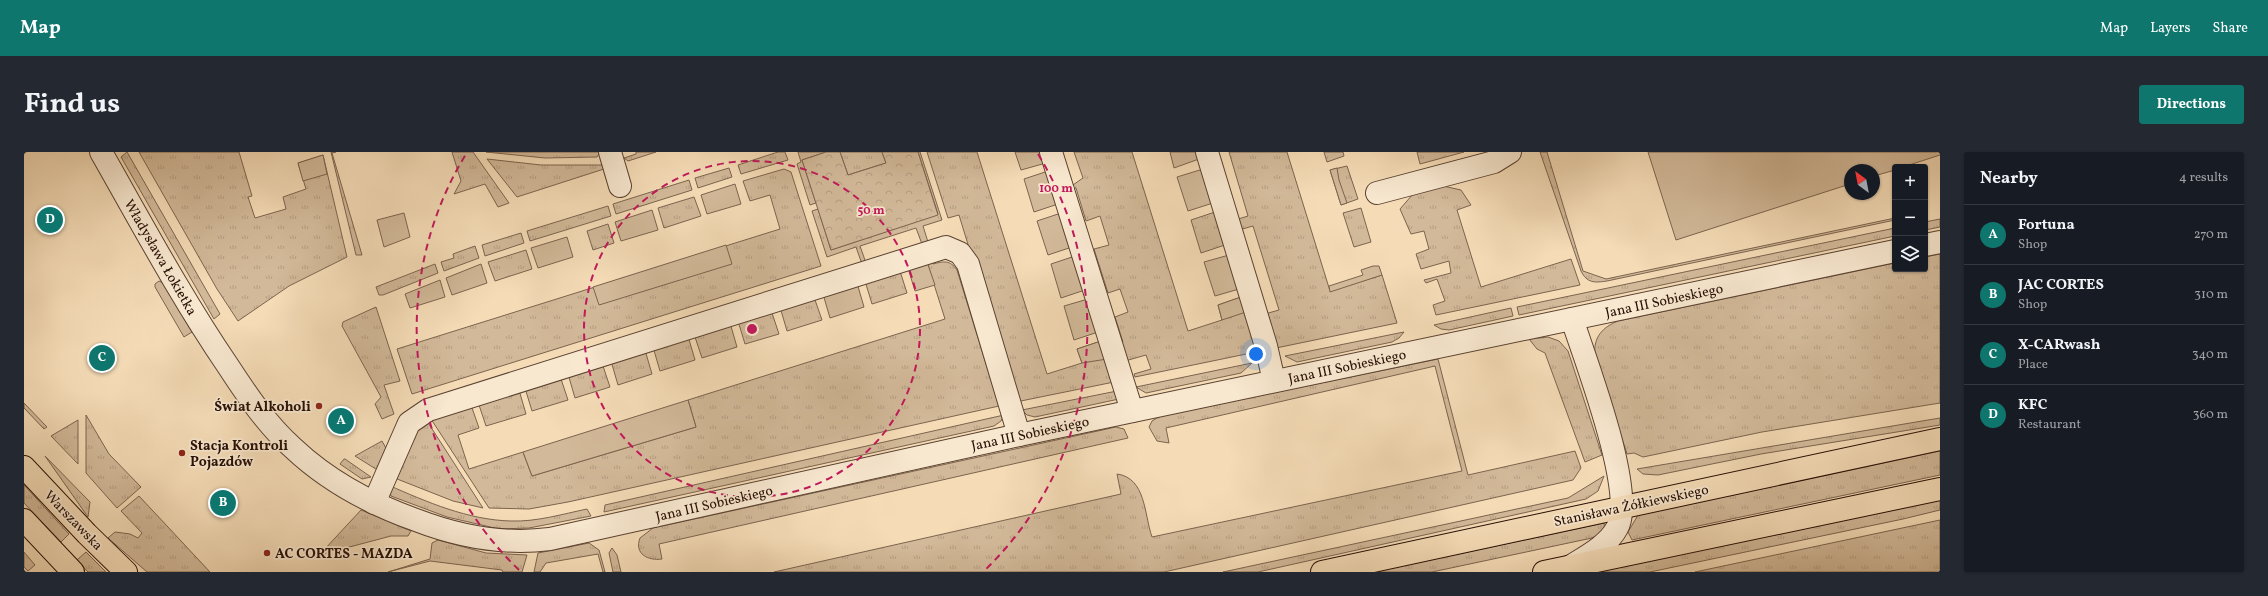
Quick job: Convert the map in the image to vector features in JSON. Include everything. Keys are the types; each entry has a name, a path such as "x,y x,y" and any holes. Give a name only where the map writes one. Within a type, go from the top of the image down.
{"main road":[{"name":"Stanisława Żółkiewskiego","path":"1322,572 1940,439"},
{"name":"Warszawska","path":"24,467 87,534 126,572"},
{"path":"1544,572 1940,488"},
{"path":"24,520 73,572"}],"street":[{"name":"Władysława Łokietka","path":"101,152 204,331 224,361"},
{"path":"610,152 620,186"},
{"path":"1051,152 1132,411"},
{"path":"1207,152 1266,346 1274,381"},
{"path":"1377,193 1494,162 1510,152"},
{"path":"1928,244 1940,242"},
{"path":"374,503 409,423 428,410 946,247 960,252 968,264 1019,435"},
{"name":"Jana III Sobieskiego","path":"224,361 259,410 292,448 326,475 374,503 447,531 499,541 526,542 612,526 1019,435 1892,252"},
{"path":"1571,566 1610,537 1618,528 1622,507 1617,462 1572,320"}],"green space":[{"path":"127,152 220,314 214,319 121,157"},
{"path":"139,152 239,152 252,196 248,197 255,218 286,209 283,197 306,189 298,163 323,155 347,257 289,286 238,321 217,289"},
{"path":"331,152 336,152 332,153 362,255 356,255"},
{"path":"452,152 473,152 509,203 498,207 485,184 454,194 461,181"},
{"path":"486,152 600,152 597,157 545,158"},
{"path":"636,152 656,152 628,161 624,158 636,154"},
{"path":"778,152 785,152 788,160 741,174 738,165"},
{"path":"798,152 826,152 802,160 816,203 810,205 797,164 801,162"},
{"path":"826,152 840,152 848,175 886,163 882,152 918,152 938,215 831,250 802,160"},
{"path":"840,152 882,152 886,163 848,175"},
{"path":"918,152 920,152 942,220 923,226 928,242 922,244 916,228 860,246 866,263 862,264 856,247 827,257 812,211 818,209 831,250 938,214"},
{"path":"927,152 977,152 1047,374 1082,363 1077,349 1101,341 1114,382 1016,402 959,215 948,218"},
{"path":"1015,152 1042,152 1046,163 1021,170"},
{"path":"1074,152 1132,152 1188,331 1222,320 1218,305 1241,297 1257,345 1256,352 1135,377 1134,374 1151,369 1146,355 1125,361 1119,344 1123,342 1115,317 1128,312 1120,289 1108,293 1094,249 1109,245 1100,216 1086,221 1076,188 1071,189 1070,187 1083,178"},
{"path":"1170,152 1197,152 1199,159 1174,168"},
{"path":"1229,152 1287,152 1330,291 1382,275 1397,323 1276,348 1265,314 1279,310 1253,226 1239,230 1235,220 1248,216"},
{"path":"1324,152 1343,152 1344,156 1327,162"},
{"path":"1417,152 1464,152 1420,164"},
{"path":"1540,152 1547,152 1583,271 1606,279 1892,219 1892,221 1607,281 1595,282 1588,280 1581,271"},
{"path":"1648,152 1940,152 1940,155 1912,164 1892,164 1892,171 1880,174 1880,164 1844,164 1844,186 1676,240"},
{"path":"323,155 327,174 303,181 298,163"},
{"path":"487,159 541,165 603,165 604,169 517,197"},
{"path":"1347,166 1358,199 1341,205 1330,170"},
{"path":"729,168 732,177 698,188 695,178"},
{"path":"1337,168 1339,180 1347,203 1341,205 1330,170"},
{"path":"784,169 791,172 821,266 412,394 397,349 780,229 770,195 750,201 743,181"},
{"path":"1203,169 1213,203 1188,211 1177,177"},
{"path":"1048,171 1058,204 1034,212 1024,179"},
{"path":"689,180 692,190 616,214 613,204"},
{"path":"735,184 741,204 707,214 701,195"},
{"path":"1443,186 1461,190 1471,205 1457,210 1481,287 1571,259 1580,285 1436,315 1433,305 1445,301 1437,279 1426,283 1424,280 1451,273 1449,261 1421,269 1416,254 1429,249 1424,231 1411,234 1400,209 1413,194"},
{"path":"694,197 701,216 664,228 658,208"},
{"path":"608,206 611,216 530,241 527,231"},
{"path":"1361,208 1371,242 1354,247 1343,213"},
{"path":"652,210 658,230 621,241 615,222"},
{"path":"1215,212 1225,245 1201,253 1191,220"},
{"path":"404,213 410,237 384,247 377,220"},
{"path":"1061,213 1072,247 1048,255 1037,221"},
{"path":"1940,219 1940,227 1928,229 1928,221"},
{"path":"608,224 614,243 593,250 587,231"},
{"path":"1892,229 1892,237 1519,315 1517,307"},
{"path":"521,233 524,243 485,256 482,245"},
{"path":"567,237 573,257 538,268 531,248"},
{"path":"726,245 732,264 599,305 593,287"},
{"path":"475,246 479,258 444,271 441,262 454,258 453,254"},
{"path":"526,250 532,269 495,281 488,262"},
{"path":"1940,254 1940,403 1762,432 1643,457 1634,453 1627,454 1595,355 1597,338 1608,326 1618,321 1892,264 1892,272 1928,272 1928,256"},
{"path":"1229,255 1239,289 1215,296 1204,262"},
{"path":"1075,256 1085,290 1061,298 1051,264"},
{"path":"931,258 933,264 946,262 952,264 957,270 999,406 568,502 529,509 489,508 429,416 471,405 479,428 458,435 469,469 523,452 532,476 696,427 688,400 945,319 926,259"},
{"path":"926,259 935,285 915,291 907,265"},
{"path":"435,264 438,273 383,295 379,295 376,287"},
{"path":"481,264 487,283 452,295 446,278"},
{"path":"1373,266 1379,266 1382,275 1330,292 1329,286 1363,275 1361,270"},
{"path":"899,268 907,293 872,304 865,281"},
{"path":"440,280 445,297 410,308 405,294"},
{"path":"159,281 163,283 192,332 184,337 155,287 155,284"},
{"path":"857,283 864,307 830,318 823,294"},
{"path":"814,297 822,320 787,331 780,307"},
{"path":"1241,297 1246,312 1222,320 1218,305"},
{"path":"1088,299 1098,332 1074,340 1064,306"},
{"path":"376,307 400,381 384,385 394,414 382,419 375,404 381,397 342,326 343,322"},
{"path":"1511,308 1513,316 1449,330 1441,329 1434,325"},
{"path":"771,310 779,334 745,344 738,321"},
{"path":"730,323 737,347 702,358 694,334"},
{"path":"1404,332 1399,338 1392,342 1297,362 1285,356"},
{"path":"688,336 695,360 660,371 653,347"},
{"path":"1548,337 1559,341 1568,351 1602,455 1585,462 1545,353 1537,349 1529,339"},
{"path":"1101,341 1107,359 1082,363 1077,349"},
{"path":"645,350 652,374 618,385 611,361"},
{"path":"1438,359 1468,475 1575,451 1581,468 1573,480 1164,572 774,572 1121,494 1117,474 1127,477 1134,482 1139,490 1152,537 1462,471 1435,366 1166,428 1169,443 1157,441 1149,427 1152,421 1160,416"},
{"path":"602,363 610,387 575,398 568,374"},
{"path":"1252,363 1241,373 1146,393 1136,387"},
{"path":"560,376 568,400 532,411 525,388"},
{"path":"519,390 526,414 486,426 478,402"},
{"path":"1117,391 1119,399 1035,417 1027,415 1022,410"},
{"path":"688,400 696,427 532,476 523,452"},
{"path":"24,403 47,427 44,429 24,408"},
{"path":"86,415 109,454 141,487 117,508 86,473"},
{"path":"1004,415 1001,421 994,426 604,512 605,505"},
{"path":"425,418 483,508 453,501 392,477"},
{"path":"1940,418 1940,425 1761,454 1658,475 1643,474 1637,469"},
{"path":"78,420 78,464 51,436"},
{"path":"1116,427 1124,429 1128,438 659,544 662,559 652,559 647,557 639,548 640,538 653,528"},
{"path":"382,441 387,450 379,471 355,456"},
{"path":"1940,451 1940,475 1632,540 1628,532 1638,515"},
{"path":"45,456 90,502 88,517"},
{"path":"344,459 371,477 362,479 340,464"},
{"path":"1604,476 1598,491 1586,499 1258,572 1223,572 1568,498"},
{"path":"24,485 69,534 61,542 24,503"},
{"path":"388,485 418,498 463,514 495,520 530,520 587,509 591,516 529,528 499,529 447,517 391,496"},
{"path":"139,496 210,572 147,572 108,538 115,532 130,534 138,538 142,533 121,511"},
{"path":"1940,499 1940,510 1903,519 1650,572 1596,572"},
{"path":"361,510 411,531 408,536 391,536 323,554 323,551"},
{"path":"1940,520 1940,572 1695,572"},
{"path":"1604,523 1605,531 1592,538 1432,572 1373,572"},
{"path":"438,540 486,553 527,555 522,572 503,572 502,570 430,561 388,572 430,559 432,543"},
{"path":"589,543 599,550 605,572 603,572 598,554 546,563 540,572 534,572 538,553"},
{"path":"612,548 617,555 621,572 613,572 609,553"},
{"path":"24,552 35,565 28,571 24,567"},
{"path":"86,552 106,572 88,572 77,560"}],"place":[{"name":"KFC","path":"50,220"},
{"name":"X-CARwash","path":"102,358"},
{"name":"Świat Alkoholi","path":"319,406"},
{"name":"Fortuna","path":"341,421"},
{"name":"Stacja Kontroli Pojazdów","path":"182,453"},
{"name":"JAC CORTES","path":"223,503"},
{"name":"AC CORTES - MAZDA","path":"267,553"}]}
